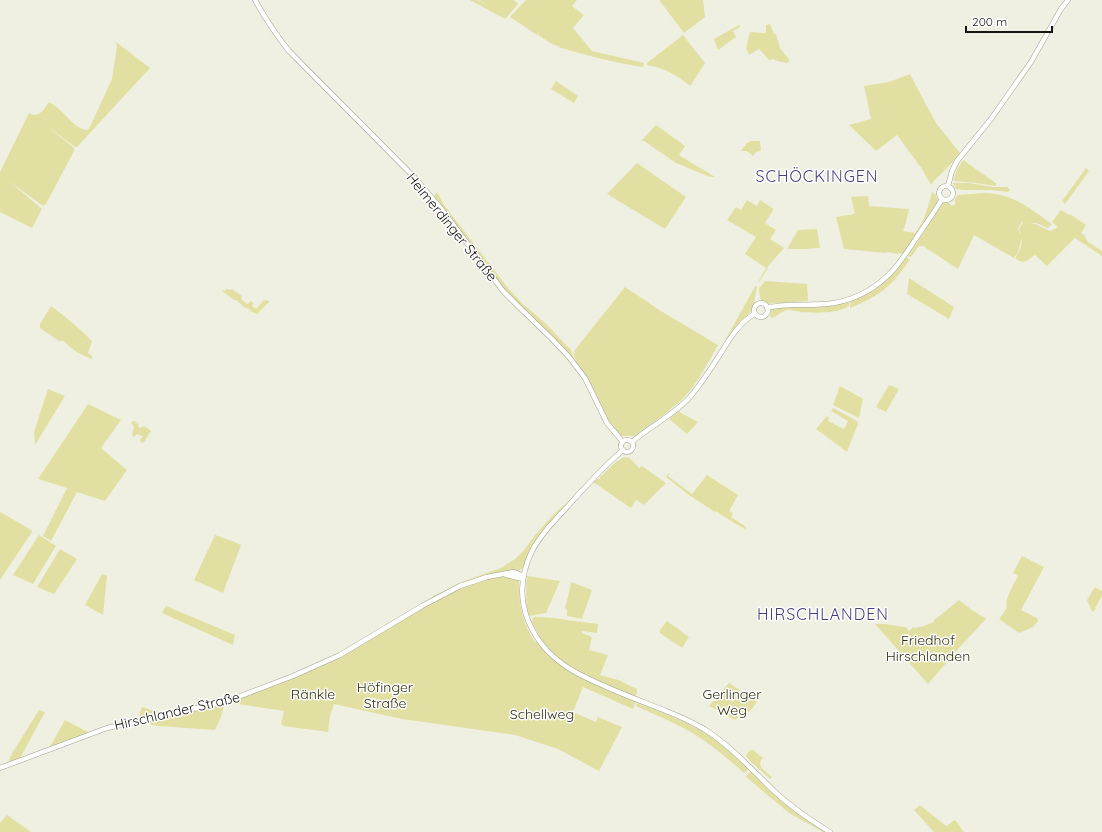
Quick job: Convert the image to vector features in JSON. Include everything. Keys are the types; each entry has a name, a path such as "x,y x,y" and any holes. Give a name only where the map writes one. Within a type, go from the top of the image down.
{"main road":[{"name":"Heimerdinger Straße","path":"255,0 289,52 415,178 443,211 511,299 569,357 585,378 607,423 623,442"},
{"path":"948,186 952,170 991,119 1031,62 1062,7 1068,0"},
{"path":"942,199 948,200 952,198 953,190 948,186"},
{"path":"942,199 940,196 940,191 943,187 948,186"},
{"path":"767,308 785,304 818,305 834,303 854,297 870,289 881,282 894,269 942,199"},
{"path":"758,303 764,304 767,308 767,313 764,317 757,317 754,314 754,308 758,303"},
{"path":"632,442 678,409 688,399 712,367 734,332 743,322 754,314"},
{"path":"623,450 621,446 623,442 628,440 632,442"},
{"path":"623,450 627,452 631,451 633,447 632,442"},
{"path":"623,450 595,476 548,528 534,547 528,560 524,577 523,597 528,622 542,645 564,666 596,682 684,718 703,728 733,750 787,803 808,819 830,832"},
{"path":"514,572 520,570 528,560"},
{"path":"514,572 524,577"},
{"name":"Hirschlander Straße","path":"0,768 107,728 236,699 340,655 422,606 460,586 487,577 514,572"},
{"path":"504,574 524,577"}],"green space":[{"path":"470,0 477,0 486,4 479,0 514,0 518,4 505,19"},
{"path":"526,0 577,0 572,6 584,15 573,28 592,51 644,63 643,67 590,56 558,47 561,47 549,42 538,35 540,30 537,35 510,17"},
{"path":"659,0 703,0 705,17 684,33"},
{"path":"770,24 774,34 776,34 780,48 790,61 787,63 773,59 769,60 759,49 749,55 746,48 750,32 766,33 766,25"},
{"path":"739,25 740,27 733,31 736,37 718,50 714,39"},
{"path":"683,35 705,63 690,86 670,72 647,65 647,63"},
{"path":"116,42 150,68 77,147 47,126 74,148 74,151 46,204 43,206 9,181 42,209 32,228 0,212 0,172 29,113 33,115 38,114 49,102 55,105 76,126 87,130 89,129 112,79 117,46"},
{"path":"910,74 936,123 960,153 931,185 922,169 897,135 876,151 849,125 871,119 864,86 889,82"},
{"path":"556,81 578,96 574,103 551,89"},
{"path":"656,125 685,146 679,155 715,177 710,177 676,163 644,141 641,141"},
{"path":"751,141 760,141 761,151 756,152 753,156 747,151 741,151 747,143"},
{"path":"963,160 997,184 995,186 953,181 957,169"},
{"path":"637,163 686,197 665,229 607,194"},
{"path":"1086,168 1089,171 1065,204 1062,201"},
{"path":"953,183 1007,187 1010,190 1008,192 991,190 964,190 956,189"},
{"path":"437,192 444,205 508,288 571,350 575,362 509,296 433,197"},
{"path":"932,192 936,195 938,202 903,254 844,249 836,217 855,214 851,197 868,196 869,206 909,209 903,231 915,233 924,218"},
{"path":"985,193 1004,196 1028,207 1052,224 1048,228 1036,223 1030,223 1050,231 1058,227 1052,222 1061,210 1069,215 1070,214 1086,225 1081,233 1088,242 1102,251 1102,256 1075,238 1047,266 1035,255 1028,260 1021,262 1015,258 1021,247 1022,238 1018,252 1014,258 974,235 958,269 923,246 919,246 911,257 908,256 943,203 948,202 952,206 956,204 954,200 958,195","holes":["1022,221 1023,222 1019,229 1021,235 1018,229"]},
{"path":"747,200 757,206 760,200 774,209 765,223 776,230 770,239 784,248 769,265 759,282 766,268 745,254 756,237 727,220 736,207 741,210"},
{"path":"817,229 820,248 787,249 798,230"},
{"path":"904,255 910,260 883,291 850,308 850,299 881,282"},
{"path":"909,278 954,307 949,319 907,294"},
{"path":"765,281 807,284 808,301 765,304 760,298 759,288"},
{"path":"756,285 757,287 751,311 736,326 724,342"},
{"path":"625,287 661,311 718,345 708,363 685,397 669,411 634,436 620,436 608,422 590,383 576,362 573,352 576,354 574,351"},
{"path":"232,289 242,296 241,299 247,304 251,301 254,303 252,306 256,309 264,300 270,301 257,314 244,307 222,291"},
{"path":"849,301 849,306 832,312 812,313 788,310 771,318 770,316 771,310 776,308"},
{"path":"51,306 92,341 88,353 92,356 92,359 77,352 64,341 59,341 40,328 40,324"},
{"path":"889,385 899,389 886,412 876,407"},
{"path":"840,386 863,399 859,418 833,405"},
{"path":"48,389 65,396 35,445 34,432"},
{"path":"88,404 121,420 101,448 127,470 105,501 77,492 51,541 43,536 67,488 38,479"},
{"path":"833,408 857,421 858,424 847,452 816,429 827,416 829,418 828,421 844,429 848,421 831,411"},
{"path":"679,411 698,422 687,434 669,419"},
{"path":"136,421 135,423 139,424 138,426 140,428 144,426 151,431 144,442 141,443 140,440 144,437 137,434 134,437 132,435 134,426 131,423"},
{"path":"624,457 630,458 639,468 642,466 666,483 644,505 636,500 631,508 593,482 595,479 600,479 600,477 616,462"},
{"path":"669,473 670,474 668,476 692,494 707,475 738,495 729,511 733,513 731,517 745,526 747,530 689,495 666,477"},
{"path":"593,475 594,476 548,529 528,561 520,570 508,573 523,579 519,581 520,605 524,621 535,642 539,641 565,666 637,699 633,709 583,687 573,712 596,722 598,717 622,727 599,771 558,749 515,735 402,719 334,704 330,716 328,732 283,726 281,724 284,711 225,702 320,664 433,600 431,597 464,581 501,568 515,559 524,550 553,515 570,500"},
{"path":"0,512 28,528 32,532 0,580"},
{"path":"39,535 56,546 33,584 13,575"},
{"path":"215,535 241,545 223,593 194,580"},
{"path":"60,549 77,559 54,594 37,587"},
{"path":"1022,556 1044,567 1021,610 1037,618 1038,621 1033,627 1019,633 999,619 1007,608 1006,604 1008,596 1018,576 1013,573"},
{"path":"102,574 107,576 103,615 85,605"},
{"path":"527,576 560,581 546,613 529,616 526,601"},
{"path":"571,582 592,590 582,619 567,616 567,610 565,608"},
{"path":"1095,587 1102,591 1102,596 1095,608 1096,609 1092,612 1087,600"},
{"name":"Friedhof Hirschlanden","path":"959,600 986,619 928,684 875,624 906,627 909,631 913,627 924,626 934,622 934,620"},
{"path":"166,606 235,635 233,645 162,613"},
{"path":"534,617 598,624 597,633 582,631 582,633 592,637 589,650 608,655 600,675 622,681 637,689 635,697 582,674 560,660 539,638 539,635 531,621 533,621 532,619"},
{"path":"667,621 689,637 682,648 660,633 660,630"},
{"name":"Gerlinger Weg","path":"729,683 757,702 750,711 735,720 709,706"},
{"path":"225,703 215,730 157,726 139,721 138,719 142,707 168,715"},
{"path":"637,703 700,730 726,748 749,769 744,773 699,737 678,725 636,706"},
{"path":"39,710 45,712 18,762 7,766 11,755"},
{"path":"65,720 90,733 48,750"},
{"path":"751,750 763,758 760,764 762,769 772,777 770,779 746,756"},
{"path":"751,771 785,804 825,832 789,813 746,777"},
{"path":"920,805 946,826 955,820 964,832 934,832 914,810"},
{"path":"7,815 31,832 0,832 0,823"}],"district":[{"name":"SCHÖCKINGEN","path":"817,176"},
{"name":"HIRSCHLANDEN","path":"823,614"}],"park label":[{"name":"Ränkle","path":"313,694"},
{"name":"Höfinger Straße","path":"385,696"},
{"name":"Schellweg","path":"542,714"}]}
